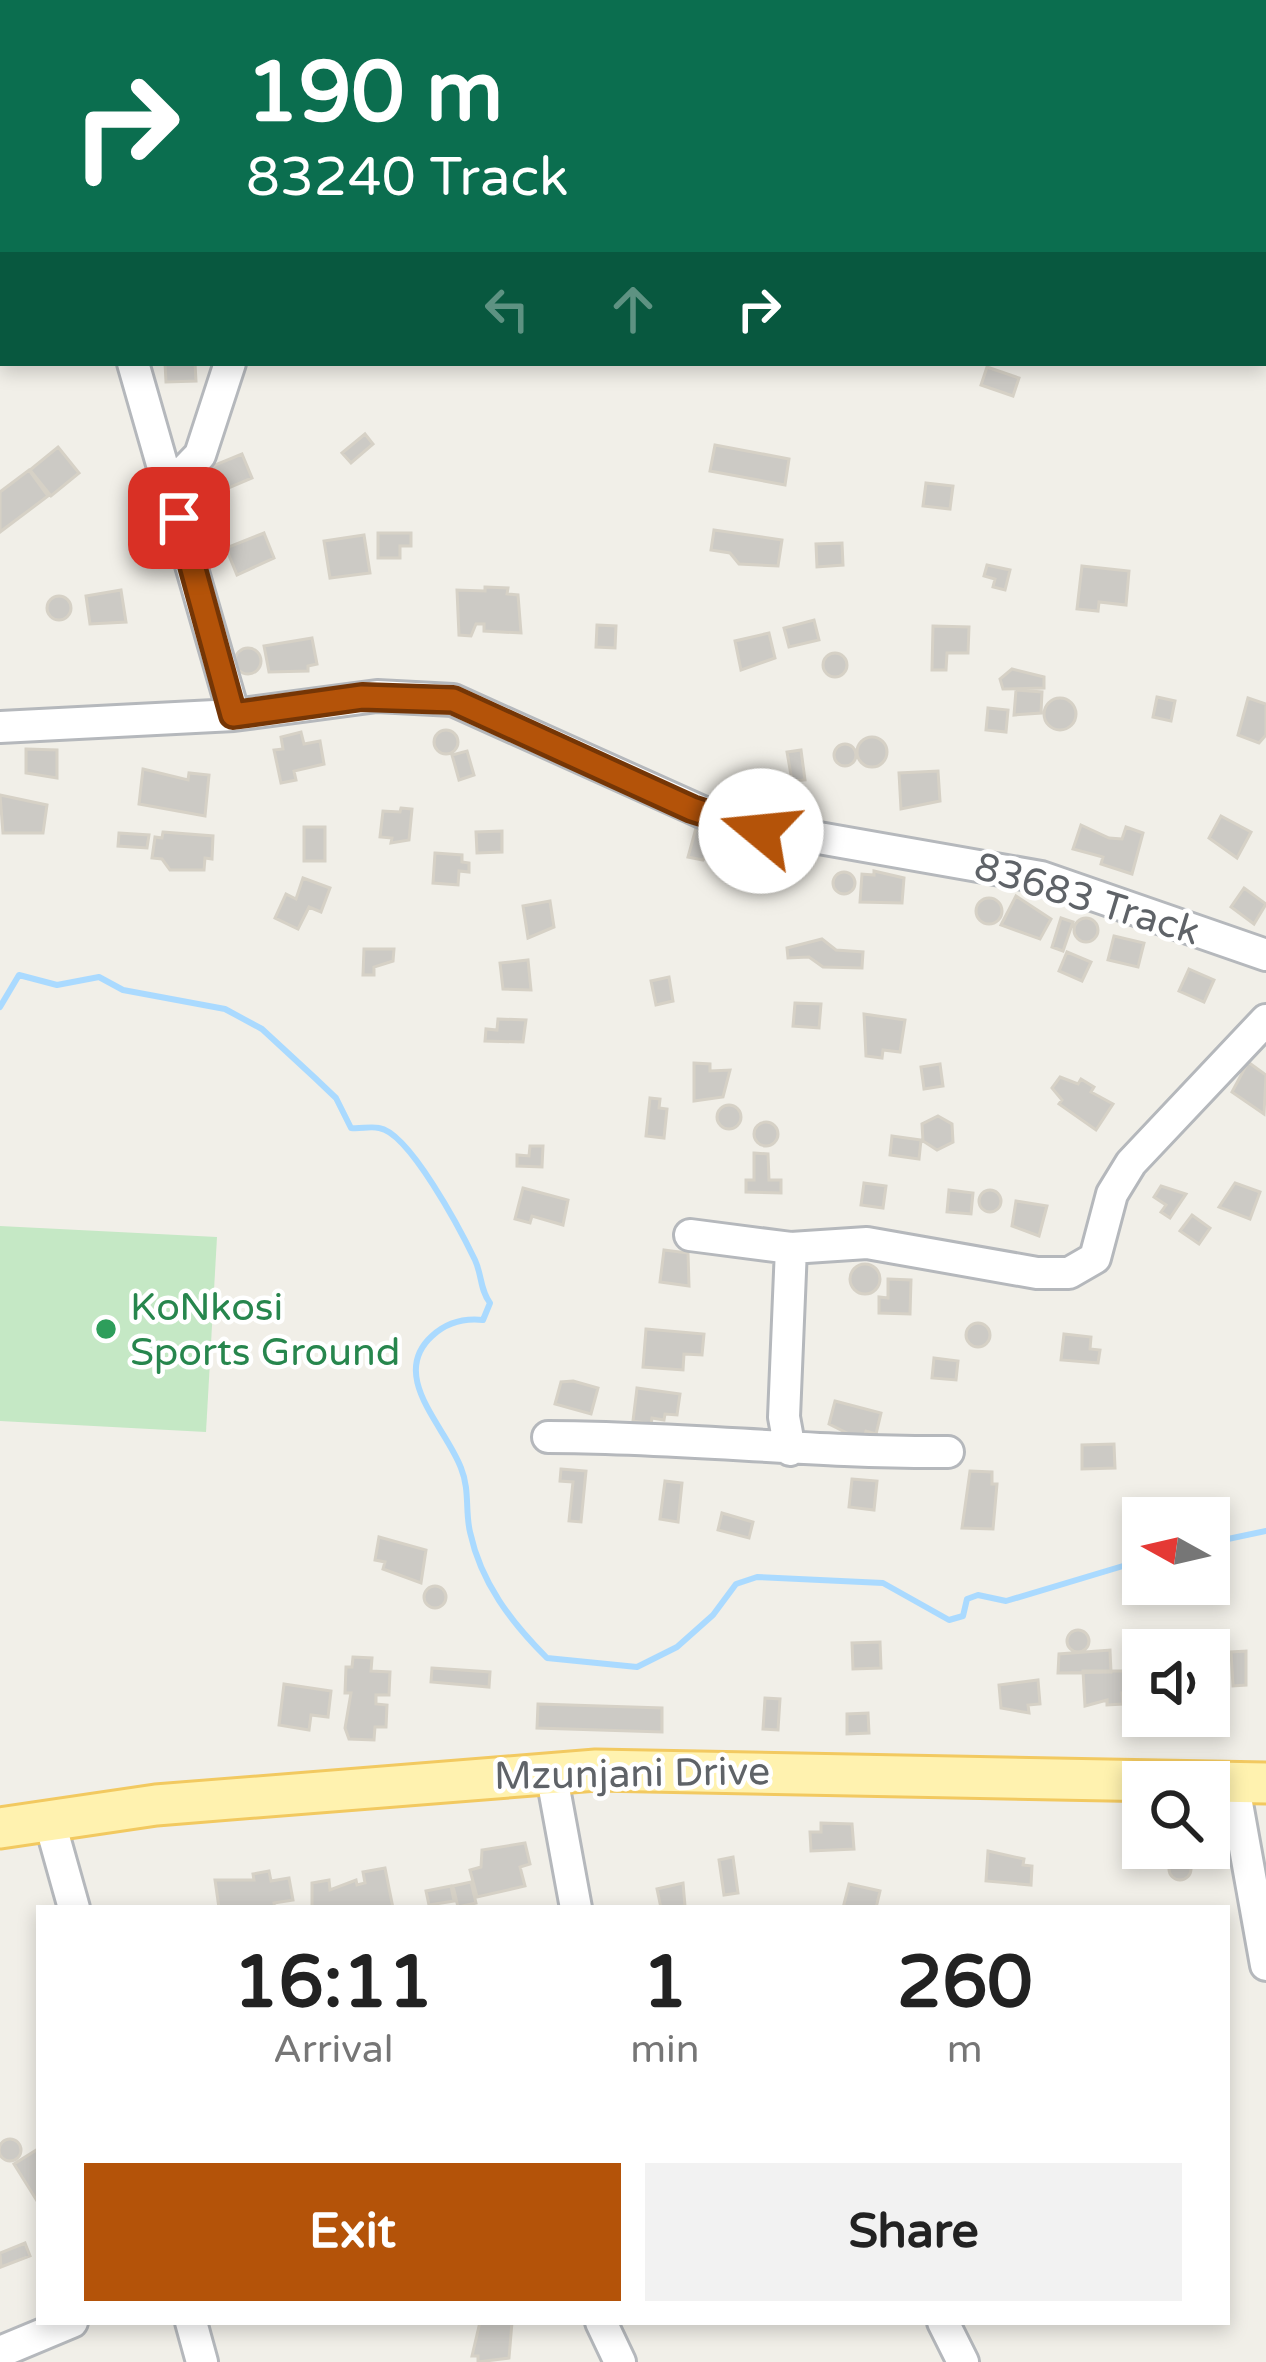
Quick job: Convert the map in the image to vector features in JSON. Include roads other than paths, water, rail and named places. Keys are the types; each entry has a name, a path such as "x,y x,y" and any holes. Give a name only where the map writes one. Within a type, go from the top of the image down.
{"main road":[{"name":"Mzunjani Drive","path":"0,1828 338,1787 551,1772 1249,1782"}],"street":[{"path":"171,485 200,455 229,366"},
{"path":"138,367 233,715"},
{"name":"83683 Track","path":"0,727 233,715 362,697 453,700 722,821 1026,873 1266,956"},
{"path":"690,1235 791,1248 866,1243 1037,1273 1070,1273 1084,1267 1100,1246 1112,1194 1130,1163 1266,1021"},
{"path":"790,1450 784,1417 791,1248"},
{"path":"548,1437 641,1437 790,1450 948,1452"},
{"path":"551,1772 575,1905"},
{"path":"1249,1782 1266,1965"},
{"path":"49,1819 73,1905"},
{"path":"0,2352 65,2325"},
{"path":"192,2325 202,2362"},
{"path":"602,2325 620,2362"},
{"path":"944,2325 963,2362"}],"waterway":[{"path":"0,1007 19,975 57,985 99,977 123,990 225,1009 262,1029 315,1078 336,1098 351,1128 379,1128 405,1146 458,1228 490,1303 483,1320 456,1322 432,1336 420,1351 418,1385 461,1468 470,1532 490,1585 547,1658 637,1667 677,1647 713,1615 736,1584 757,1577 883,1583 949,1620 963,1616 967,1599 978,1595 1006,1601 1122,1566"},
{"path":"1230,1539 1266,1531"}],"place":[{"name":"KoNkosi Sports Ground","path":"106,1329"}]}
